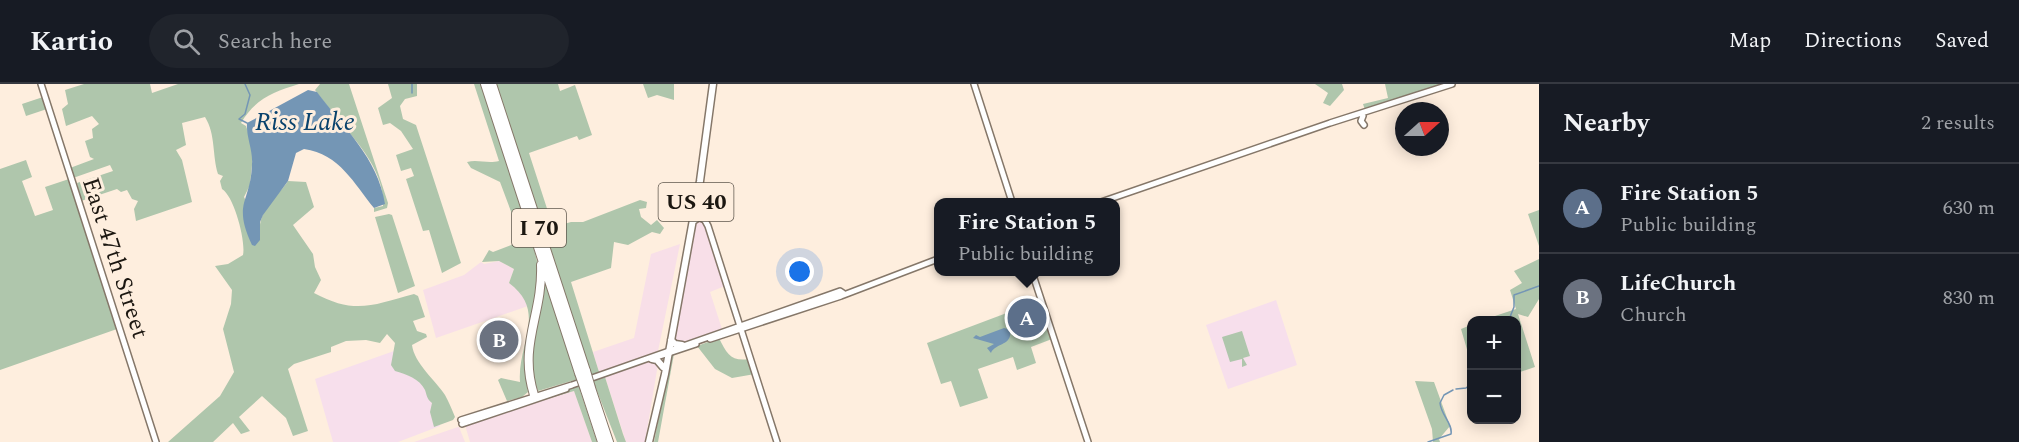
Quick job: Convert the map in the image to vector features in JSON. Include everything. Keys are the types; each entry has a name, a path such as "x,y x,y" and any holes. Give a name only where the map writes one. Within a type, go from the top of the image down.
{"highway":[{"name":"I 70","path":"485,84 583,372"},
{"name":"I 70","path":"492,84 583,372 602,442"},
{"path":"531,394 526,358 541,290 541,254"},
{"name":"I 70","path":"588,389 598,408 609,442"},
{"path":"598,408 615,442"}],"main road":[{"name":"East 47th Street","path":"41,84 156,442"},
{"name":"US 40","path":"650,442 696,204 713,84"},
{"path":"974,84 1011,198"},
{"path":"1325,126 1334,121 1370,112 1452,84"},
{"path":"1113,198 1370,112"},
{"path":"1334,121 1336,114"},
{"path":"1363,116 1364,125"},
{"path":"696,204 704,219 777,442"},
{"path":"693,221 699,217 704,219"},
{"path":"572,385 531,394 462,422 572,385 740,327 843,293 934,261"},
{"path":"1033,276 1088,442"},
{"name":"US 40","path":"663,376 674,318"},
{"path":"641,361 652,359 682,345 740,327"},
{"path":"671,340 675,344 682,345"},
{"path":"652,359 657,360 663,367"}],"shaded area":[{"path":"700,219 706,228 725,286 710,292 722,329 681,343 674,341 696,224"},
{"path":"680,244 658,351 599,372 593,352 634,338 651,254"},
{"path":"499,261 514,269 509,283 523,293 528,306 436,338 423,290 464,275 481,262 484,264"},
{"path":"1276,300 1297,365 1228,389 1206,325"},
{"path":"411,345 440,426 398,442 333,442 315,379"},
{"path":"652,361 658,364 645,442 626,442 605,377"},
{"path":"574,391 592,442 470,442 465,425"},
{"path":"458,427 465,442 414,442"}],"green space":[{"path":"84,84 150,84 152,93 178,84 299,84 281,90 259,102 241,123 246,126 252,144 250,185 244,197 260,229 266,209 288,181 306,182 314,207 293,225 313,254 315,267 321,280 314,293 328,300 353,306 375,304 414,294 418,296 425,317 413,321 417,331 426,334 427,337 412,345 421,365 445,395 455,417 453,420 434,427 430,412 432,403 423,386 412,378 395,371 391,365 395,343 387,334 380,343 366,340 346,341 331,347 331,352 294,364 288,369 308,431 293,436 286,418 262,396 239,417 250,431 241,434 233,423 213,442 168,442 220,396 234,372 223,329 231,304 232,290 215,266 228,264 243,255 241,230 231,200 222,189 220,181 223,176 218,174 211,131 205,117 182,123 186,145 176,150 182,160 192,202 136,221 134,209 138,201 132,199 127,190 121,192 117,189 81,201 77,183 113,171 110,165 73,178 70,168 94,159 90,157 85,141 93,138 92,129 99,124 92,116 66,126 62,109 68,104 65,90"},
{"path":"320,84 349,84 388,203 387,208 374,212 374,208 383,206 382,192 374,167 315,90"},
{"path":"388,84 417,84 417,96 405,99 400,106 403,119 416,125 461,263 442,273 429,230 423,231 406,179 414,176 411,168 401,171 396,155 413,149 401,131 390,123 383,125 378,108 392,98"},
{"path":"474,84 482,84 529,229 539,269 539,290 524,365 528,392 522,397 507,401 498,380 501,378 520,382 520,368 528,329 527,305 521,294 509,283 514,269 499,261 482,262 489,250 493,252 522,241 500,182 471,168 467,162 499,161"},
{"path":"495,84 558,84 560,91 575,85 592,135 579,140 577,136 529,153 553,227 571,222 583,222 640,200 647,202 646,208 639,209 641,217 651,225 657,220 664,228 660,234 652,232 628,245 614,242 611,268 571,282 599,372 591,375"},
{"path":"643,84 674,84 674,100 657,95 648,98"},
{"path":"1315,84 1342,84 1344,90 1330,106 1323,103 1328,93"},
{"path":"1385,84 1445,84 1365,110 1363,104 1388,98"},
{"path":"43,97 47,109 26,116 22,104"},
{"path":"26,160 32,177 22,181 35,216 53,210 45,187 69,179 117,329 0,370 0,169"},
{"path":"1539,210 1539,246 1528,214"},
{"path":"392,215 415,286 398,293 375,217"},
{"path":"1539,259 1539,299 1528,317 1518,314 1519,316 1495,316 1516,309 1510,290 1522,283 1514,271"},
{"path":"543,273 578,379 538,391 528,362"},
{"path":"1012,311 1019,334 1047,324 1052,339 1031,347 1036,363 1017,370 1013,357 978,369 988,398 960,407 951,381 941,384 927,343"},
{"path":"1521,323 1535,367 1521,372"},
{"path":"1467,327 1467,349 1461,329"},
{"path":"1242,331 1250,356 1243,358 1247,365 1242,367 1242,359 1230,362 1222,337"},
{"path":"719,338 730,356 744,360 750,359 755,374 732,378 715,369 697,346"},
{"path":"674,354 658,442 654,442 671,357"},
{"path":"605,377 626,442 617,442 593,381"},
{"path":"1415,381 1434,382 1450,426 1439,439 1440,442 1433,442 1432,429"},
{"path":"579,385 597,442 592,442 574,391 540,401"}],"water":[{"name":"Riss Lake","path":"308,90 317,92 358,144 375,172 385,204 374,208 353,180 337,164 317,152 304,149 296,153 288,181 260,222 260,240 255,246 252,245 243,220 252,164 247,123"},
{"path":"1004,328 1010,330 1009,339 991,353 987,348 994,344 973,338 976,335 980,337"}],"waterway":[{"path":"245,84 250,95 245,114 239,119 247,123"},
{"path":"412,84 412,93"},
{"path":"1510,316 1514,307 1514,295 1539,286"},
{"path":"1456,389 1467,387"},
{"path":"1428,442 1451,434 1440,403 1444,395 1453,390"}],"place":[{"name":"Fire Station 5","path":"1027,318"},
{"name":"LifeChurch","path":"499,340"}]}
